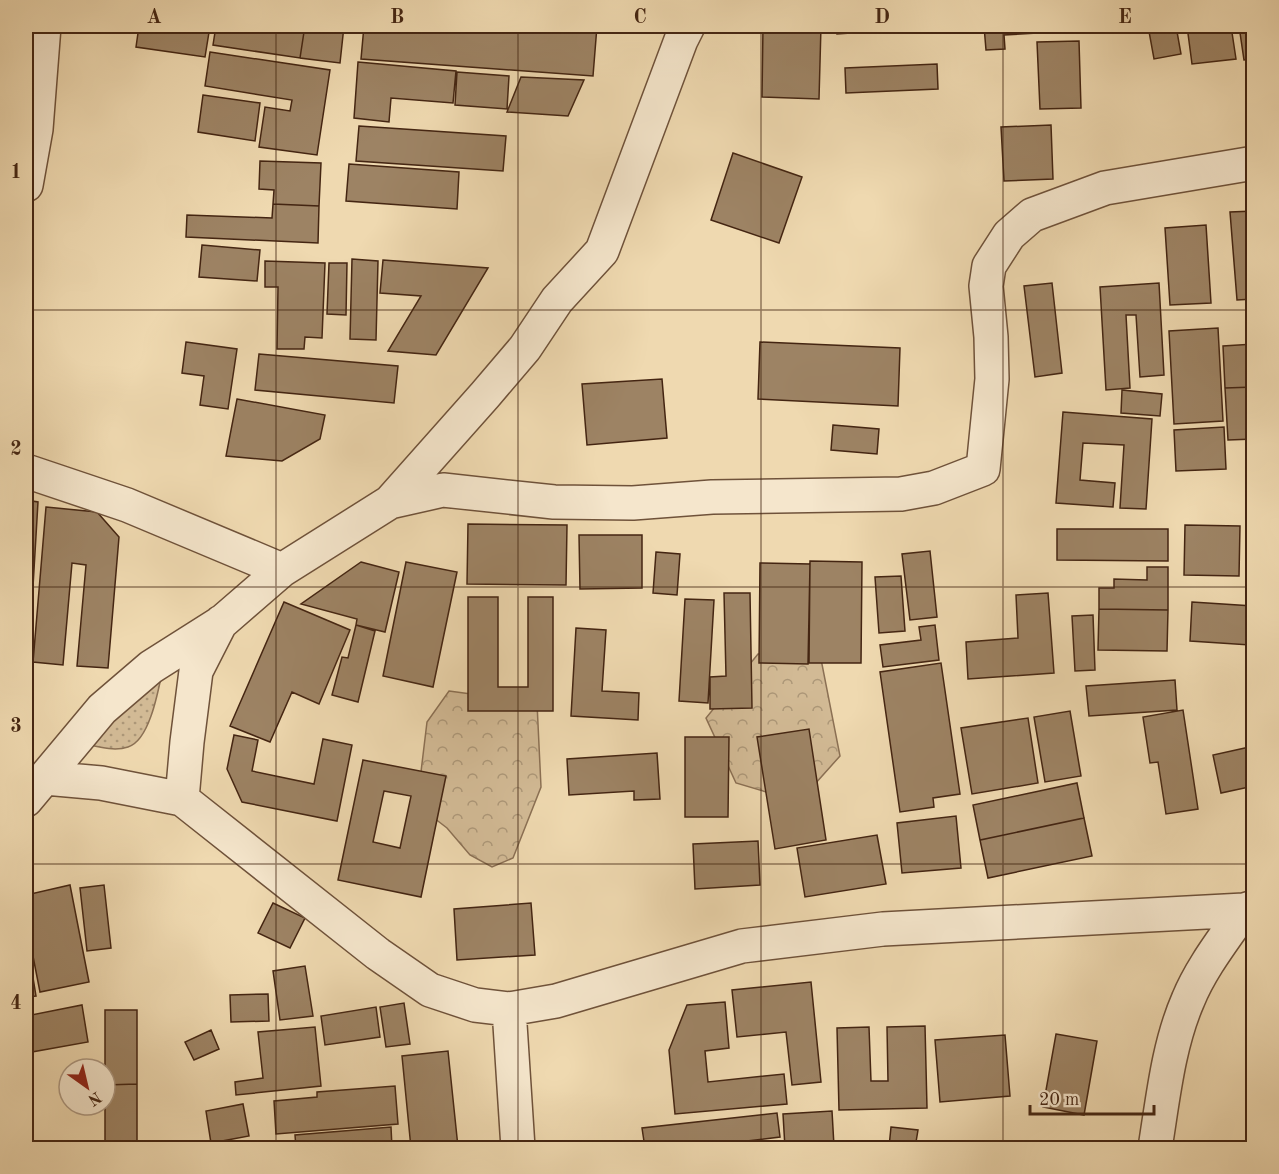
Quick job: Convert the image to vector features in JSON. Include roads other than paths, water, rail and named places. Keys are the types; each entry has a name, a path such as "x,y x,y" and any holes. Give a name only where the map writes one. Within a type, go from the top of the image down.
{"street":[{"path":"26,185 36,129 44,26"},
{"path":"35,789 102,709 151,667 222,622 282,570 390,502 525,348 557,300 602,251 688,26"},
{"path":"390,502 443,490 512,499 633,503 712,497 901,494 934,488 983,469 992,379 986,286 989,266 1009,235 1032,215 1105,188 1254,163"},
{"path":"26,471 127,505 282,570"},
{"path":"182,799 196,671 222,622"},
{"path":"35,789 100,783 182,799 378,954 430,990 475,1005 510,1009 556,1001 742,946 883,929 1249,908"},
{"path":"1155,1149 1174,1038 1184,1009 1203,971 1249,908"},
{"path":"510,1009 518,1149"}]}
